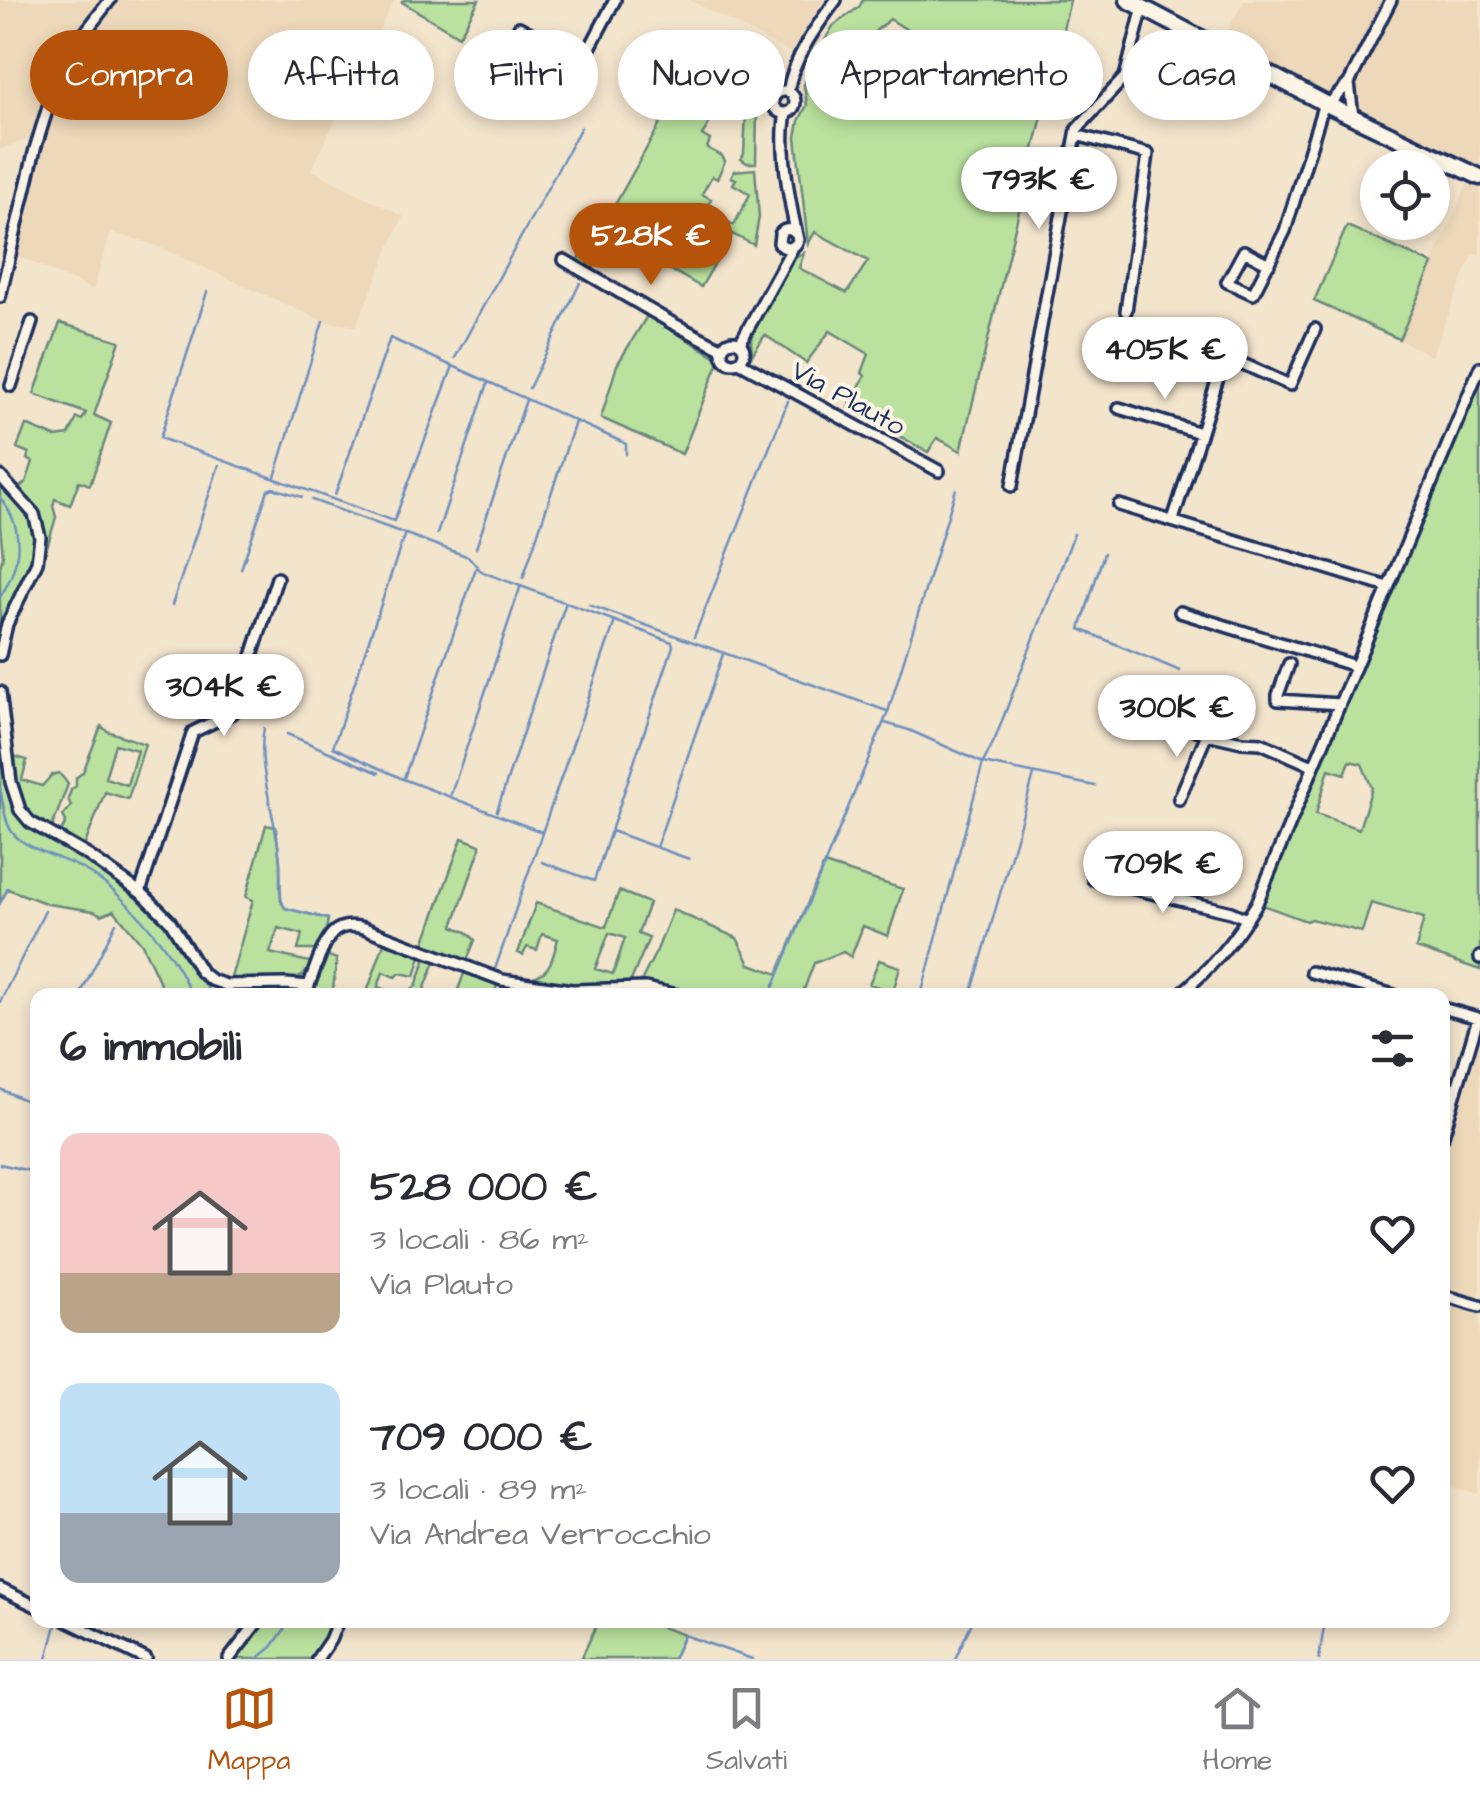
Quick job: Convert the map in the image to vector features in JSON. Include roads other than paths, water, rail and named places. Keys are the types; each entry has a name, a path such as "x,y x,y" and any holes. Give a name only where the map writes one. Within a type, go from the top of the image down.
{"main road":[{"path":"1128,0 1326,104 1480,176"}],"street":[{"path":"87,30 110,0"},
{"path":"598,33 616,0"},
{"path":"788,92 790,79 818,23 839,0"},
{"path":"1269,264 1244,251 1227,282 1254,294 1269,264 1285,232 1326,104 1349,83 1390,0"},
{"path":"1012,486 1077,130 1125,77 1143,8"},
{"path":"519,27 525,30"},
{"path":"1349,83 1353,117"},
{"path":"738,362 744,354 740,343 775,278 787,246 798,240 783,128 786,114 796,103 788,92 777,94 773,102 776,110 786,114"},
{"path":"0,297 44,120"},
{"path":"1076,135 1148,154 1126,311"},
{"path":"787,246 779,240 790,194"},
{"path":"782,231 792,230 796,234"},
{"name":"Via Plauto","path":"564,260 721,348 730,364 738,362 939,472"},
{"path":"11,386 32,322"},
{"path":"1172,520 1225,356 1290,385 1315,330"},
{"path":"721,348 730,341 740,343"},
{"path":"1190,988 1247,920 1480,367"},
{"path":"1118,408 1200,433"},
{"path":"0,476 34,514 40,537 37,562 7,624 0,655"},
{"path":"1119,505 1388,587"},
{"path":"140,892 193,732 234,712 277,578"},
{"path":"1180,612 1356,666"},
{"path":"1290,664 1278,700 1340,704"},
{"path":"0,692 11,782 25,817 140,892 170,922 201,972 211,980 229,985 286,984 301,988"},
{"path":"1170,719 1207,734 1261,743 1313,766"},
{"path":"1179,800 1207,734"},
{"path":"1093,878 1232,912 1247,920"},
{"path":"309,988 332,932 350,926 502,980 558,988"},
{"path":"1311,972 1367,988"},
{"path":"1450,1010 1479,1018 1450,1113"},
{"path":"1450,1297 1480,1306"},
{"path":"0,1589 30,1603"},
{"path":"82,1628 146,1659"},
{"path":"229,1659 254,1628"},
{"path":"317,1659 335,1628"}],"waterway":[{"path":"455,358 581,127"},
{"path":"529,388 580,283"},
{"path":"207,292 160,438 394,521 453,366 626,444 626,454"},
{"path":"275,477 323,321"},
{"path":"335,495 390,338 452,366"},
{"path":"437,534 488,383"},
{"path":"476,548 526,400"},
{"path":"694,637 788,401"},
{"path":"523,578 575,422"},
{"path":"172,605 219,465"},
{"path":"773,988 888,712 956,489"},
{"path":"241,569 268,490 302,497"},
{"path":"0,498 14,522 18,547 13,572 0,597"},
{"path":"312,500 469,557 485,573 672,642 611,831 689,859"},
{"path":"405,533 333,747 403,779 542,832"},
{"path":"885,723 983,763 1074,534"},
{"path":"1104,553 1080,629 1180,671"},
{"path":"404,778 476,568"},
{"path":"451,794 520,588"},
{"path":"497,811 565,605"},
{"path":"589,605 887,711"},
{"path":"493,975 614,624"},
{"path":"657,845 723,654"},
{"path":"264,728 263,759 278,845 283,903 285,908 328,919"},
{"path":"287,734 379,773"},
{"path":"923,988 983,763 1095,786"},
{"path":"973,988 1034,775"},
{"path":"0,788 12,832 34,848 81,868 114,891 160,941 188,988"},
{"path":"542,862 594,881 611,831"},
{"path":"0,903 8,888"},
{"path":"0,1002 45,911"},
{"path":"84,988 116,923"},
{"path":"158,988 160,983"},
{"path":"0,1089 30,1102"},
{"path":"0,1164 30,1171"},
{"path":"0,1595 30,1609"},
{"path":"47,1659 55,1628"},
{"path":"257,1659 285,1628"},
{"path":"955,1659 969,1628"},
{"path":"1319,1659 1324,1628"},
{"path":"673,1659 684,1635 752,1659"}]}
